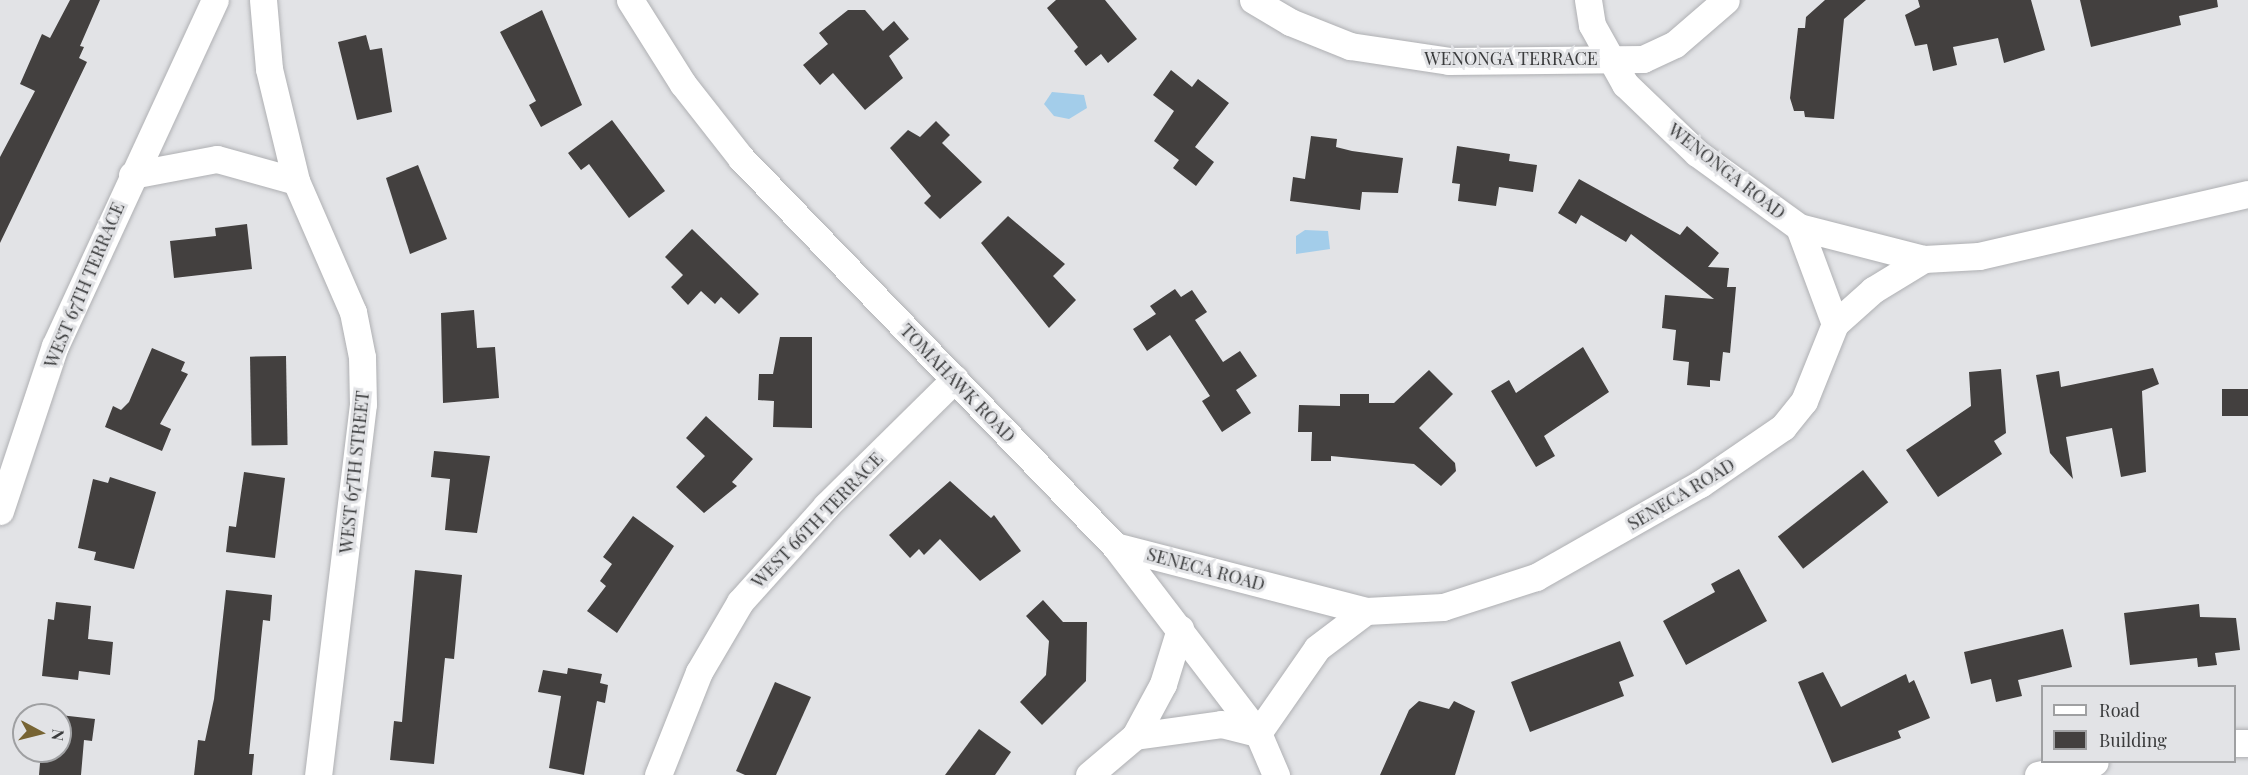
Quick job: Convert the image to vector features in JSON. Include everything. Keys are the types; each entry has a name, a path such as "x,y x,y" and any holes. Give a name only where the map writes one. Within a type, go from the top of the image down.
{"street":[{"name":"WEST 67TH TERRACE","path":"0,511 55,346 132,175 215,0"},
{"name":"WEST 67TH STREET","path":"263,0 269,69 296,181 353,312 364,378 318,775"},
{"name":"TOMAHAWK ROAD","path":"630,0 683,84 741,158 1115,546 1258,733 1276,775"},
{"name":"WENONGA TERRACE","path":"1253,0 1320,34 1401,57 1610,58 1643,58 1675,45 1726,0"},
{"name":"WENONGA ROAD","path":"1588,0 1592,25 1624,84 1674,134 1799,227 1924,259 2032,246 2248,194"},
{"path":"132,175 217,159 296,181"},
{"path":"1799,227 1835,324 1873,290 1924,259"},
{"name":"SENECA ROAD","path":"1115,546 1366,611 1443,607 1487,597 1536,577 1700,484 1783,427 1804,401 1835,324"},
{"name":"WEST 66TH TERRACE","path":"658,775 699,672 740,602 826,506 955,380"},
{"path":"1135,736 1221,724 1258,733 1317,648 1366,611"},
{"path":"1089,775 1135,736 1163,684 1180,629"},
{"path":"2038,775 2091,763"}],"water":[{"path":"1052,92 1084,95 1087,108 1069,119 1054,116 1044,104"},
{"path":"1305,230 1328,231 1330,249 1296,254 1296,236"}],"building":[{"path":"70,0 100,0 80,46 84,47 79,58 87,62 0,243 0,157 35,91 20,84 42,34 50,38"},
{"path":"1056,0 1105,0 1137,39 1108,63 1101,54 1086,66 1074,51 1078,47 1047,8"},
{"path":"1825,0 1866,0 1844,19 1834,119 1805,117 1804,111 1794,111 1790,98 1798,28 1805,28 1806,17"},
{"path":"1918,0 2031,0 2045,50 2004,63 1998,38 1953,47 1957,65 1933,71 1927,44 1915,46 1905,15 1920,7"},
{"path":"2080,0 2217,0 2218,7 2179,16 2181,25 2091,47"},
{"path":"542,10 582,105 541,127 529,105 536,101 500,32"},
{"path":"848,10 865,10 883,31 894,21 909,39 889,56 903,78 865,110 833,73 820,85 803,65 828,44 819,33"},
{"path":"366,35 370,50 382,48 392,112 357,120 338,42"},
{"path":"1171,70 1192,87 1198,79 1229,103 1195,147 1214,162 1196,186 1173,168 1179,160 1154,141 1174,111 1153,95"},
{"path":"612,120 665,191 629,218 589,164 581,170 568,153"},
{"path":"936,121 950,135 942,143 982,182 940,219 924,203 931,196 890,148 908,130 920,137"},
{"path":"1311,136 1337,139 1336,147 1352,151 1403,158 1398,193 1362,192 1360,210 1290,201 1293,177 1305,179"},
{"path":"1457,146 1510,154 1509,161 1537,165 1533,192 1499,187 1496,206 1458,201 1460,184 1452,183"},
{"path":"418,165 447,239 410,254 386,178"},
{"path":"1579,179 1680,235 1687,226 1719,253 1708,267 1729,268 1727,287 1736,287 1730,353 1723,352 1720,381 1710,380 1710,387 1687,385 1689,362 1673,360 1676,330 1662,328 1665,295 1714,299 1631,234 1626,242 1581,215 1576,224 1558,213"},
{"path":"1008,216 1065,264 1053,276 1076,300 1049,328 981,243"},
{"path":"247,224 252,269 174,278 170,241 216,236 215,228"},
{"path":"692,229 759,294 739,314 721,297 715,304 701,291 688,305 671,287 683,275 665,257"},
{"path":"1175,289 1181,297 1192,290 1207,312 1195,320 1223,362 1240,351 1257,376 1236,390 1251,413 1222,432 1202,401 1210,396 1170,335 1147,351 1133,329 1156,314 1150,306"},
{"path":"474,310 477,348 495,347 499,398 443,403 441,313"},
{"path":"780,337 812,337 812,428 773,427 774,401 758,400 759,374 773,374"},
{"path":"1583,347 1609,392 1544,436 1555,456 1536,467 1491,391 1509,380 1516,393"},
{"path":"152,348 185,362 181,371 188,374 160,424 171,429 162,451 105,427 113,406 121,410 129,402"},
{"path":"286,356 288,445 252,446 250,357"},
{"path":"2153,368 2159,384 2142,391 2146,472 2121,477 2112,428 2066,437 2073,479 2050,453 2036,375 2059,371 2061,387"},
{"path":"2001,369 2006,433 1994,441 2002,454 1938,497 1906,450 1971,406 1969,372"},
{"path":"1429,370 1453,394 1419,428 1455,463 1456,471 1441,486 1414,464 1331,456 1331,461 1311,461 1312,432 1298,432 1299,405 1340,406 1340,394 1369,394 1369,403 1394,403"},
{"path":"2222,389 2248,389 2248,416 2222,416"},
{"path":"706,416 753,459 732,482 737,486 704,513 676,487 705,456 686,438"},
{"path":"434,451 490,456 477,533 445,530 450,479 431,477"},
{"path":"1863,470 1888,502 1803,569 1778,536"},
{"path":"244,472 285,478 275,558 226,552 229,526 236,527"},
{"path":"110,477 156,492 134,569 94,560 96,552 78,548 93,479 108,483"},
{"path":"950,481 991,518 994,515 1021,551 980,581 940,539 924,555 919,549 910,558 889,535"},
{"path":"633,516 674,546 617,633 587,611 606,586 600,581 612,564 603,557"},
{"path":"1739,569 1767,621 1686,665 1663,621 1715,592 1711,584"},
{"path":"415,570 462,575 454,659 445,658 434,764 390,760 394,721 402,722"},
{"path":"226,590 272,595 270,621 263,620 249,754 254,754 252,775 194,775 198,740 205,741 214,699"},
{"path":"1043,600 1063,622 1087,622 1086,681 1042,725 1020,702 1046,675 1049,641 1026,616"},
{"path":"56,602 91,606 88,639 113,642 110,675 79,671 78,680 42,676 48,619 54,620"},
{"path":"2199,604 2200,617 2236,618 2240,650 2215,653 2217,665 2198,667 2197,658 2130,665 2124,613"},
{"path":"2063,629 2072,667 2018,680 2022,696 1996,702 1991,679 1971,684 1964,652"},
{"path":"1620,641 1634,676 1619,682 1624,696 1530,732 1511,682"},
{"path":"568,668 602,674 600,683 608,685 605,703 597,701 584,775 549,768 561,696 538,692 543,670 567,674"},
{"path":"1823,672 1841,707 1906,674 1909,683 1914,680 1930,718 1898,731 1901,738 1832,763 1798,682"},
{"path":"775,682 811,697 776,775 745,775 736,771"},
{"path":"1419,701 1449,709 1454,701 1475,711 1455,775 1380,775 1409,710"},
{"path":"72,716 95,719 92,741 84,740 81,775 39,775 40,763 72,763"},
{"path":"979,729 1011,752 995,775 945,775"}]}
